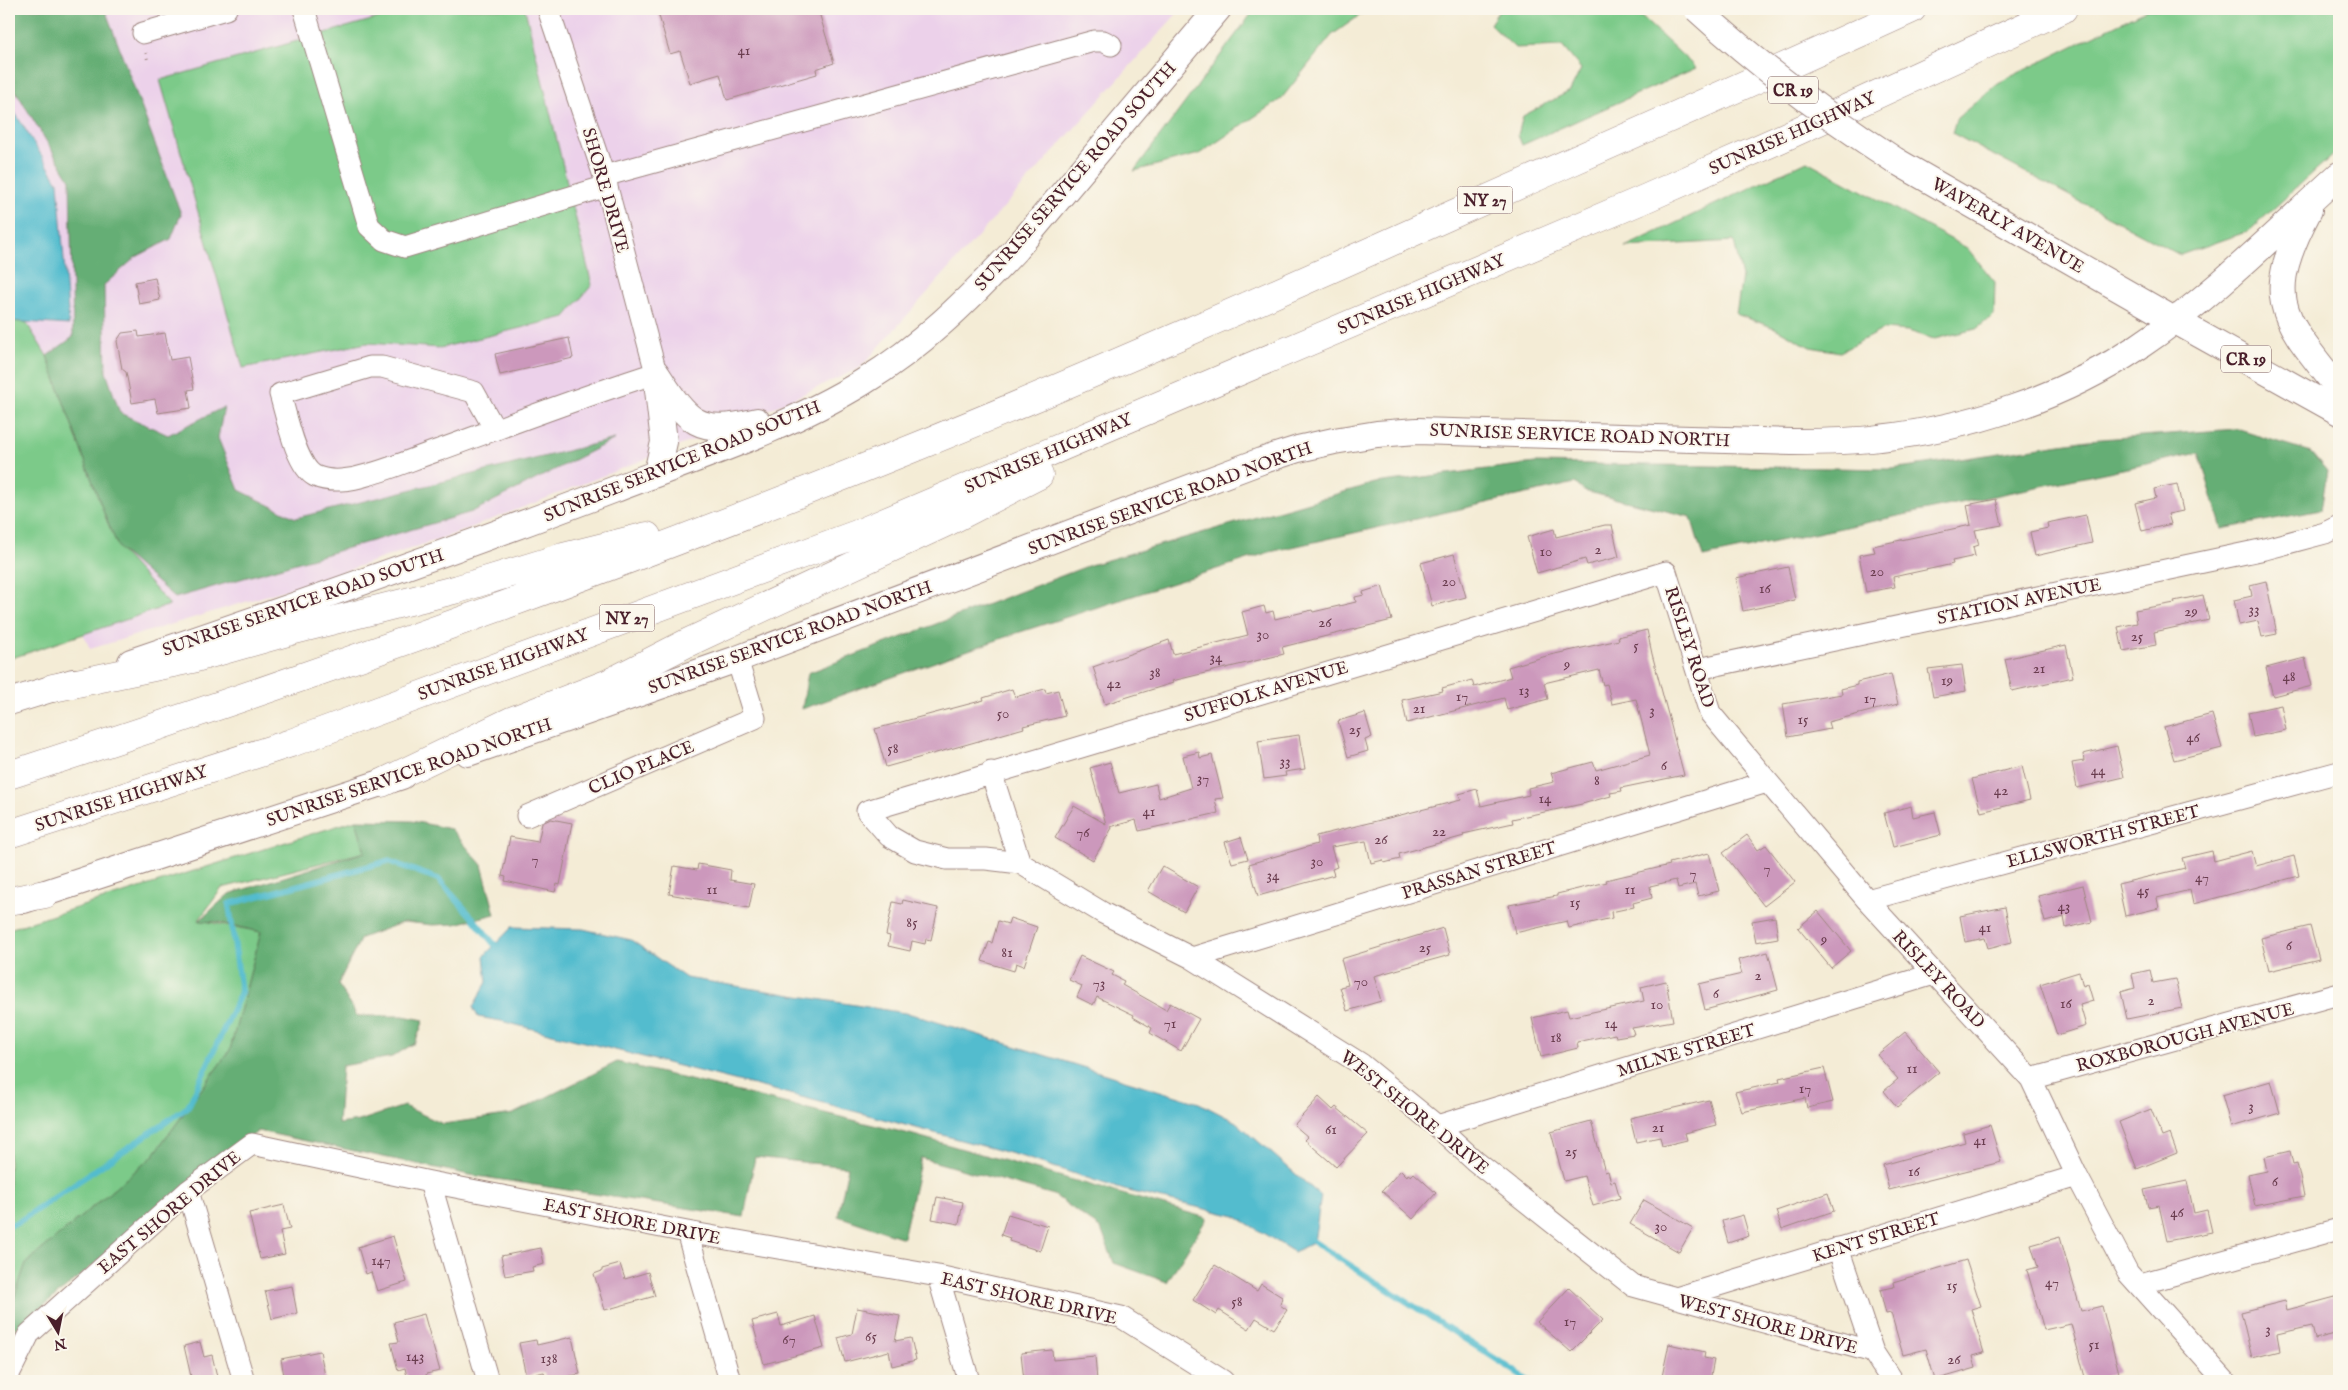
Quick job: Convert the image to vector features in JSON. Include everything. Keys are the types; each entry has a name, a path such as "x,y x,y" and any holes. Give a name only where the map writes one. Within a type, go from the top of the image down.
{"highway":[{"name":"NY 27","path":"9,775 320,671 608,567 765,507 1020,404 1201,327 1912,9"},
{"name":"SUNRISE HIGHWAY","path":"9,834 291,743 857,534 1235,374 1780,139 2063,9"},
{"path":"382,783 511,720 609,683 689,642 949,520 1235,374"},
{"path":"53,688 192,659 291,631 458,589 562,557 765,507"},
{"path":"9,903 44,894"}],"main road":[{"name":"SUNRISE SERVICE ROAD SOUTH","path":"9,702 261,618 519,526 657,473 826,404 865,381 904,354 971,296 1016,249 1218,9"},
{"name":"WAVERLY AVENUE","path":"1697,9 1764,67 1842,126 1896,161 2339,412"},
{"name":"SUNRISE SERVICE ROAD NORTH","path":"44,894 382,783 737,659 1203,482 1298,449 1377,434 1417,431 1792,442 1879,438 1962,423 2042,397 2082,379 2136,348 2213,289 2339,175"},
{"path":"2317,195 2287,255 2281,281 2283,301 2294,329 2339,389"},
{"path":"656,373 677,406 696,422 707,427 732,427 826,404"},
{"path":"656,373 664,436 662,456 657,473"}],"street":[{"path":"143,33 226,9"},
{"path":"304,9 369,226 384,240 405,247 606,181 1094,41 1103,41 1111,45"},
{"name":"SHORE DRIVE","path":"548,9 606,181 656,373"},
{"path":"495,430 474,392 382,367 370,367 280,394 294,442 306,470 316,476 334,480 366,476 656,373"},
{"name":"STATION AVENUE","path":"1698,669 2265,549 2317,535 2339,526"},
{"name":"RISLEY ROAD","path":"1666,572 1710,712 1766,782 1867,900 2031,1079 2077,1176 2128,1273 2140,1284 2221,1380"},
{"name":"SUFFOLK AVENUE","path":"1020,863 986,859 947,859 915,851 889,836 867,811 992,772 1666,572"},
{"name":"CLIO PLACE","path":"527,816 755,718 737,659"},
{"path":"992,772 1020,863"},
{"name":"ELLSWORTH STREET","path":"1867,900 2339,772"},
{"name":"PRASSAN STREET","path":"1192,958 1766,782"},
{"name":"WEST SHORE DRIVE","path":"1020,863 1103,913 1192,958 1360,1064 1437,1126 1475,1161 1633,1286 1873,1352 1892,1381"},
{"name":"MILNE STREET","path":"1437,1126 1934,974"},
{"name":"ROXBOROUGH AVENUE","path":"2031,1079 2339,994"},
{"name":"EAST SHORE DRIVE","path":"9,1374 29,1334 188,1191 252,1144 430,1182 687,1232 938,1276 1121,1317 1223,1381"},
{"name":"KENT STREET","path":"1675,1298 2077,1176"},
{"path":"430,1182 488,1381"},
{"path":"188,1191 244,1381"},
{"path":"2140,1284 2339,1229"},
{"path":"687,1232 730,1381"},
{"path":"1838,1248 1873,1352"},
{"path":"938,1276 969,1381"}],"shaded area":[{"path":"9,9 1181,9 860,368 755,416 460,532 318,580 90,649 9,464 9,321 69,324 58,182 9,103"}],"green space":[{"path":"9,9 105,9 181,214 171,239 136,257 104,285 106,372 120,413 168,435 224,407 218,438 239,490 296,518 615,439 472,512 175,598 119,549 105,516 47,356 73,337 70,180 9,80"},
{"path":"410,9 525,9 592,285 565,317 440,348 367,343 243,368 160,80"},
{"path":"1255,9 1369,9 1332,35 1281,99 1199,154 1134,171"},
{"path":"1500,9 1633,9 1696,68 1522,145 1518,135 1523,116 1570,91 1581,69 1562,46 1515,48 1490,24"},
{"path":"2148,9 2339,9 2339,149 2249,231 2180,255 1952,133 1956,119 1998,83"},
{"path":"1807,161 1967,248 1995,282 1994,315 1976,329 1934,339 1908,331 1884,329 1840,352 1810,347 1775,328 1736,314 1742,277 1734,241 1625,247"},
{"path":"9,321 26,322 47,356 105,516 119,549 170,605 9,659"},
{"path":"2236,429 2311,452 2327,471 2321,510 2222,529 2199,453 1703,557 1691,517 1584,491 1575,483 1270,552 1017,633 802,709 808,673 1090,565 1375,483 1535,463 1892,469 2088,440"},
{"path":"356,820 365,852 222,888 199,920 261,932 230,1050 153,1156 26,1263 9,1313 9,929"},
{"path":"356,820 412,821 451,829 482,865 495,914 455,924 433,925 404,922 361,938 338,984 357,1016 403,1016 424,1020 415,1043 392,1057 342,1066 338,1124 359,1121 404,1106 443,1124 513,1114 617,1062 910,1134 1207,1218 1167,1282 1114,1263 1101,1229 1054,1195 921,1158 903,1238 838,1216 848,1167 755,1157 744,1217 470,1175 258,1131 9,1334 9,1313 26,1263 153,1156 230,1050 261,932 217,922 199,921 229,894 365,852"}],"water":[{"path":"9,103 58,182 69,325 9,321"},
{"path":"512,927 583,929 631,940 686,978 911,1014 1199,1103 1236,1122 1321,1196 1314,1242 1294,1252 1235,1216 1124,1190 1020,1156 809,1099 501,1021 478,1017 473,1007 487,982 484,956"}],"building":[{"path":"657,9 818,9 834,63 816,69 817,74 727,100 720,74 690,83 680,51 670,54"},
{"path":"155,278 160,300 139,304 135,282"},
{"path":"138,331 139,337 165,333 170,360 188,357 194,389 188,390 191,408 158,413 155,399 132,403 126,372 122,369 117,341 122,333"},
{"path":"569,338 573,358 500,375 495,354"},
{"path":"2177,484 2183,511 2168,514 2171,524 2142,531 2135,503 2156,498 2154,489"},
{"path":"1996,499 2002,525 1975,530 1979,545 1973,547 1975,556 1952,561 1953,564 1893,577 1895,587 1866,592 1859,555 1875,552 1873,546 1971,525 1967,505"},
{"path":"2086,515 2092,543 2035,556 2030,532 2048,528 2047,523"},
{"path":"1612,525 1619,557 1587,565 1585,559 1537,573 1527,537 1554,529 1556,537"},
{"path":"1454,554 1466,597 1432,606 1421,563"},
{"path":"1788,567 1795,600 1743,611 1736,578"},
{"path":"2266,581 2277,634 2262,637 2258,621 2239,625 2234,600 2252,596 2250,585"},
{"path":"1382,586 1392,620 1282,647 1284,654 1172,681 1173,683 1105,704 1093,667 1169,640 1173,654 1248,635 1242,612 1264,606 1266,613 1273,611 1275,619 1312,610 1313,612 1356,602 1355,597 1364,595 1363,592"},
{"path":"2203,595 2209,620 2154,632 2156,645 2123,651 2118,627 2137,623 2135,610 2175,603 2174,601"},
{"path":"1647,630 1684,775 1621,788 1622,791 1610,793 1611,796 1512,819 1513,823 1463,834 1464,836 1399,854 1400,859 1384,863 1383,860 1371,863 1366,841 1331,847 1337,867 1332,869 1334,875 1258,896 1249,864 1317,844 1316,836 1461,800 1459,794 1477,789 1481,806 1529,795 1528,788 1554,782 1551,773 1593,762 1596,770 1650,755 1636,699 1612,704 1607,684 1603,685 1599,670 1544,683 1548,699 1507,710 1504,698 1407,723 1402,700 1443,691 1442,688 1472,680 1474,687 1511,677 1508,667 1550,655 1619,640 1618,637"},
{"path":"2066,645 2073,677 2012,691 2005,659"},
{"path":"2305,658 2312,686 2273,696 2266,668"},
{"path":"1962,665 1966,691 1933,697 1928,669"},
{"path":"1891,674 1898,704 1828,722 1830,729 1788,737 1783,704 1842,694 1841,689 1857,685 1857,682"},
{"path":"1012,689 1015,697 1045,689 1046,693 1058,690 1065,716 1023,726 1024,728 886,767 875,729 984,700 983,698"},
{"path":"2281,705 2286,730 2253,737 2248,712"},
{"path":"1365,713 1372,737 1365,740 1368,751 1348,757 1338,721"},
{"path":"2212,714 2222,748 2174,760 2164,727"},
{"path":"1299,735 1305,769 1285,772 1286,776 1264,779 1258,741"},
{"path":"2117,746 2124,777 2077,788 2072,763 2084,761 2083,754"},
{"path":"1199,752 1200,758 1212,755 1223,798 1215,799 1218,813 1139,831 1136,820 1110,827 1112,828 1093,860 1055,838 1074,806 1106,824 1090,768 1110,762 1119,793 1156,784 1159,798 1191,788 1183,756"},
{"path":"2022,766 2030,800 1981,812 1972,779"},
{"path":"1911,806 1913,817 1935,812 1941,835 1893,847 1884,813"},
{"path":"551,819 572,823 560,885 557,884 555,892 505,881 506,877 502,876 510,837 538,842 542,823"},
{"path":"1747,835 1758,850 1766,845 1795,882 1764,906 1723,853"},
{"path":"1241,837 1248,859 1232,863 1225,842"},
{"path":"2212,851 2214,861 2252,851 2256,866 2294,856 2299,876 2193,904 2190,890 2157,898 2159,908 2125,916 2118,884 2185,868 2182,858"},
{"path":"1709,853 1719,891 1698,896 1695,884 1678,888 1676,880 1650,886 1652,898 1633,903 1634,907 1611,912 1612,918 1569,928 1567,921 1515,933 1509,905 1557,896 1557,894 1607,882 1606,880 1670,865 1669,863"},
{"path":"698,864 731,870 730,880 754,884 749,908 669,894 674,866 697,870"},
{"path":"1162,866 1198,887 1184,912 1148,891"},
{"path":"2083,885 2092,922 2066,928 2064,917 2045,922 2038,896"},
{"path":"903,900 938,908 931,940 926,939 925,944 912,941 910,951 888,946 890,936 886,935 893,902 902,904"},
{"path":"2005,907 2012,942 1988,948 1985,938 1965,942 1960,916"},
{"path":"1818,911 1851,951 1831,968 1798,928"},
{"path":"1775,917 1778,938 1756,942 1752,921"},
{"path":"1010,918 1037,927 1024,966 1016,963 1014,971 982,961 989,942 992,943 998,921 1008,924"},
{"path":"2310,926 2319,959 2269,971 2261,938"},
{"path":"1443,928 1450,955 1374,976 1381,1001 1347,1011 1340,987 1348,985 1341,959"},
{"path":"1768,952 1778,990 1705,1010 1699,984 1742,974 1738,960"},
{"path":"1080,956 1114,972 1112,975 1124,981 1122,985 1166,1010 1170,1003 1199,1019 1181,1051 1150,1033 1152,1028 1133,1017 1134,1015 1097,997 1093,1005 1077,997 1082,986 1069,980"},
{"path":"2150,970 2153,983 2175,979 2182,1008 2127,1019 2121,992 2135,988 2132,974"},
{"path":"2079,972 2083,986 2088,984 2093,1001 2080,1005 2086,1026 2057,1035 2040,984"},
{"path":"1666,981 1673,1021 1632,1028 1634,1034 1616,1037 1615,1034 1577,1042 1578,1048 1541,1057 1532,1018 1567,1010 1569,1017 1644,1001 1641,987"},
{"path":"1905,1032 1939,1072 1897,1107 1884,1091 1898,1079 1877,1055"},
{"path":"1824,1068 1833,1102 1807,1108 1805,1098 1742,1112 1735,1092 1780,1082 1779,1078"},
{"path":"2271,1081 2280,1113 2231,1127 2222,1095"},
{"path":"1319,1097 1333,1110 1336,1107 1368,1134 1336,1167 1305,1140 1308,1137 1294,1125"},
{"path":"1709,1100 1716,1125 1685,1133 1687,1140 1662,1146 1660,1137 1636,1142 1630,1118"},
{"path":"2151,1109 2162,1137 2170,1134 2177,1153 2137,1169 2119,1122"},
{"path":"1591,1121 1605,1172 1608,1171 1611,1182 1615,1181 1620,1198 1593,1206 1584,1176 1564,1181 1551,1132"},
{"path":"1990,1125 2001,1162 1889,1190 1883,1165 1965,1142 1963,1133"},
{"path":"2290,1151 2293,1164 2297,1163 2304,1196 2255,1206 2248,1175 2267,1171 2264,1157"},
{"path":"1401,1170 1407,1176 1408,1174 1411,1176 1414,1173 1436,1193 1413,1219 1382,1191"},
{"path":"2187,1181 2194,1213 2207,1210 2212,1232 2167,1241 2159,1205 2148,1207 2144,1190"},
{"path":"1828,1193 1834,1211 1782,1229 1776,1211"},
{"path":"937,1197 963,1202 959,1224 932,1219"},
{"path":"1644,1200 1693,1228 1679,1252 1630,1224"},
{"path":"284,1205 290,1229 280,1231 285,1254 260,1259 249,1213"},
{"path":"1008,1214 1048,1226 1040,1251 1009,1241 1010,1238 1001,1235"},
{"path":"1743,1215 1749,1236 1728,1243 1722,1221"},
{"path":"393,1236 407,1282 377,1291 371,1272 366,1274 358,1247"},
{"path":"2060,1237 2081,1311 2102,1306 2119,1373 2086,1381 2071,1324 2044,1330 2027,1270 2038,1267 2031,1245"},
{"path":"541,1248 544,1264 532,1267 533,1271 505,1276 501,1256"},
{"path":"1966,1260 1981,1306 1971,1309 1984,1353 1973,1356 1976,1368 1935,1380 1926,1349 1903,1355 1891,1313 1886,1314 1880,1290 1894,1287 1893,1282"},
{"path":"620,1264 625,1279 648,1272 655,1296 605,1310 594,1274 602,1271 602,1269"},
{"path":"1215,1265 1257,1291 1261,1284 1282,1297 1280,1305 1287,1310 1274,1329 1256,1318 1249,1329 1219,1310 1216,1315 1193,1300"},
{"path":"292,1286 297,1313 272,1319 265,1291"},
{"path":"1569,1288 1603,1320 1571,1352 1537,1322"},
{"path":"2339,1296 2339,1333 2315,1339 2312,1326 2277,1334 2280,1351 2252,1358 2241,1312 2285,1301 2287,1310"},
{"path":"857,1308 900,1316 895,1341 911,1338 916,1360 892,1366 889,1351 845,1362 838,1338 852,1334"},
{"path":"424,1314 440,1371 426,1374 427,1379 408,1381 405,1368 398,1370 391,1343 399,1342 394,1322"},
{"path":"778,1314 781,1326 815,1316 824,1348 764,1364 752,1321"},
{"path":"572,1337 580,1374 546,1381 544,1372 526,1376 519,1343 536,1340 537,1345"},
{"path":"200,1342 204,1357 212,1355 218,1381 192,1381 184,1346"},
{"path":"1669,1344 1705,1352 1704,1358 1714,1360 1710,1381 1661,1381"},
{"path":"1052,1350 1053,1360 1095,1356 1097,1381 1024,1381 1021,1353"},
{"path":"320,1351 326,1381 285,1381 281,1359"}],"waterway":[{"path":"9,1225 17,1223 188,1107 241,992 229,904 388,861 438,879 494,944 501,948"},
{"path":"1308,1238 1530,1381"}]}
